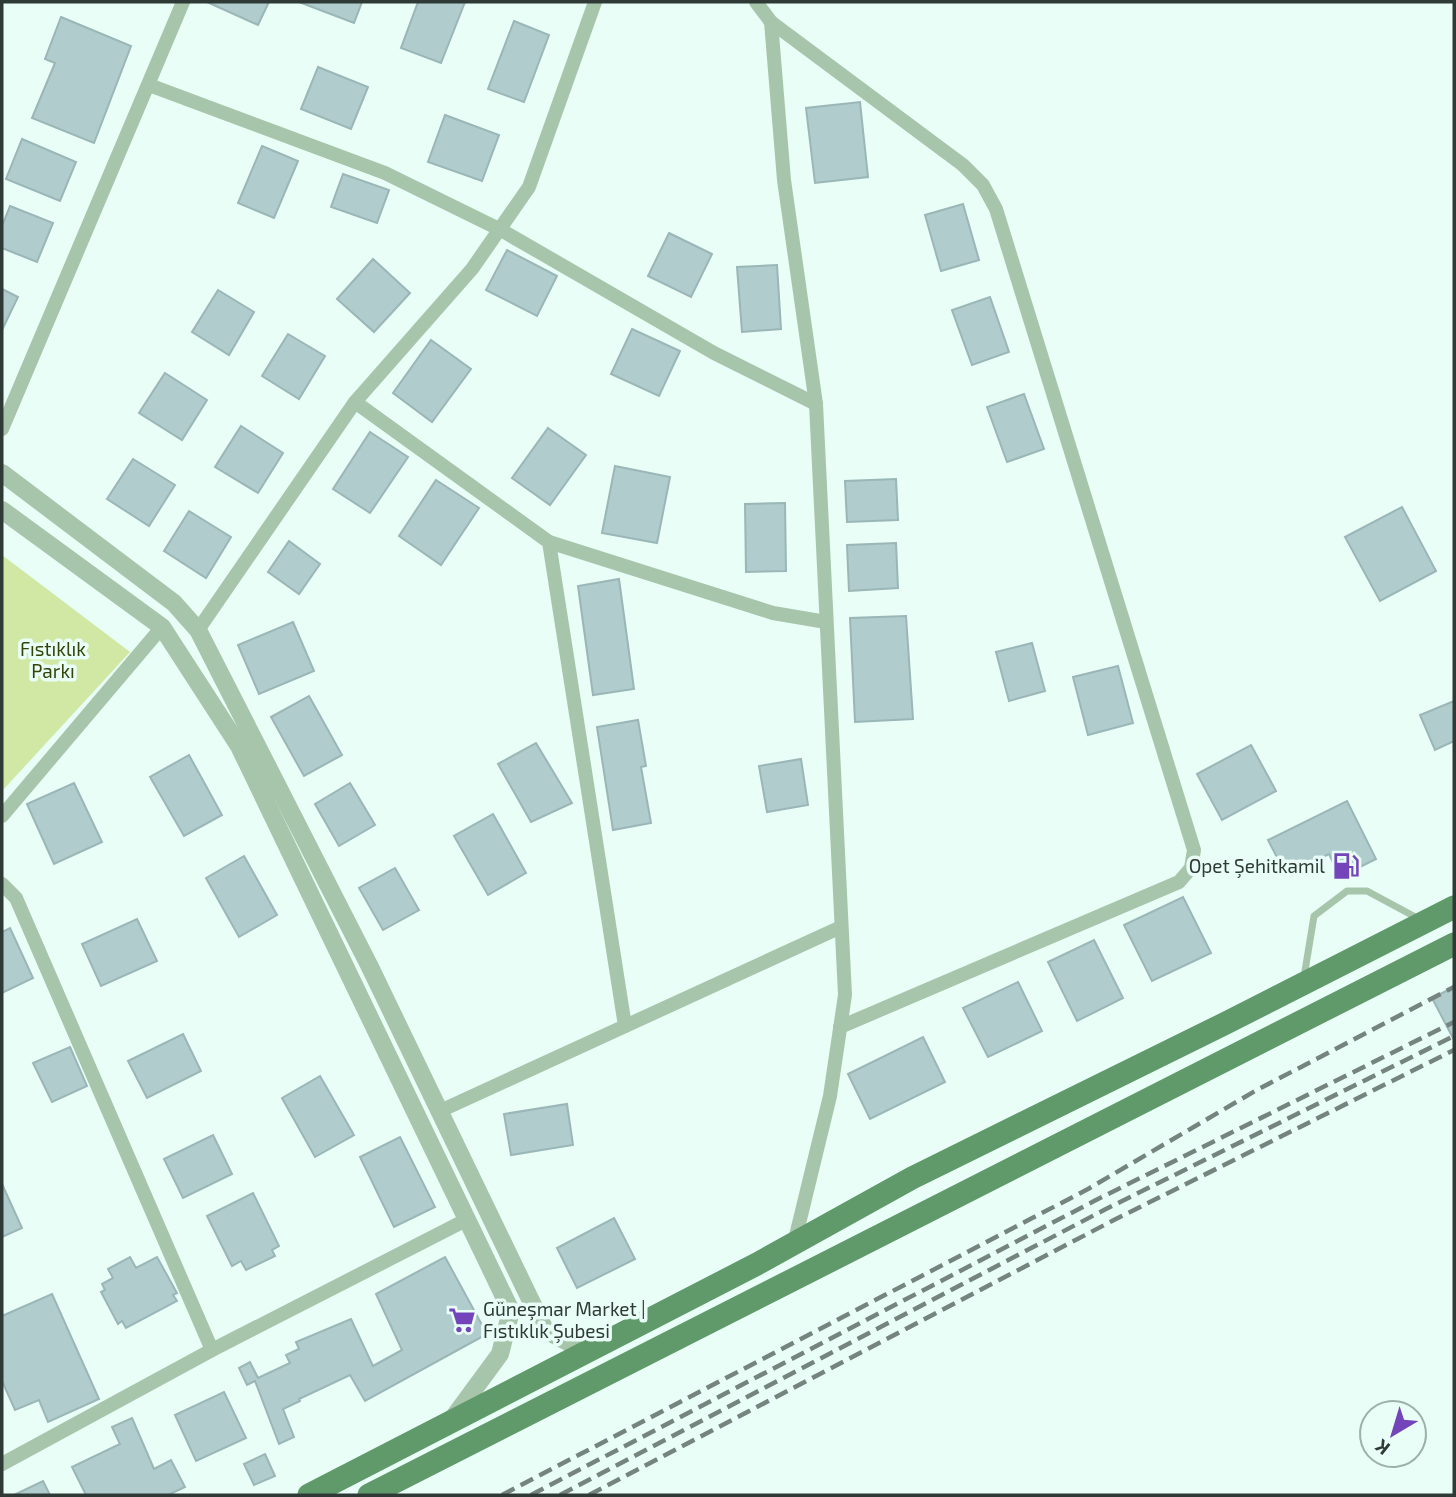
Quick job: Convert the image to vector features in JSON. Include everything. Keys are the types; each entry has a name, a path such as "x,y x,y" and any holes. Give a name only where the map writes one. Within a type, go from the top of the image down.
{"main road":[{"path":"309,1495 608,1342 912,1178 1454,907"},
{"path":"369,1495 1454,944"}],"street":[{"path":"2,429 183,2"},
{"path":"198,630 355,402 472,269 529,187 595,2"},
{"path":"756,2 771,22 963,165 983,185 996,209 1194,850 1191,868 1179,882 840,1027"},
{"path":"771,22 784,180 816,404 845,995 830,1096 794,1244"},
{"path":"149,85 385,173 501,230 714,354 816,404"},
{"path":"355,402 549,542 773,613 826,622"},
{"path":"2,473 174,603 198,630 363,953 545,1330 568,1342 608,1342"},
{"path":"2,510 162,627 239,746 510,1311 500,1354 449,1424"},
{"path":"549,542 625,1026"},
{"path":"2,816 162,627"},
{"path":"2,884 16,898 212,1350"},
{"path":"440,1111 841,927"},
{"path":"2,1464 212,1350 466,1220"}],"lane":[{"path":"1303,984 1314,916 1347,891 1367,891 1424,922"}],"green space":[{"name":"Fıstıklık Parkı","path":"2,555 130,652 2,791"}],"building":[{"path":"207,2 269,2 258,25"},
{"path":"299,2 362,2 354,23"},
{"path":"418,2 465,2 441,63 401,48"},
{"path":"61,17 131,46 94,143 32,118 55,63 45,59"},
{"path":"514,21 549,35 524,102 488,89"},
{"path":"318,67 368,87 351,129 301,109"},
{"path":"860,102 868,177 815,183 806,108"},
{"path":"445,115 499,135 482,181 428,162"},
{"path":"22,139 76,162 60,201 6,179"},
{"path":"262,146 298,161 274,218 238,203"},
{"path":"343,174 389,190 377,223 331,207"},
{"path":"963,204 979,260 941,271 925,215"},
{"path":"10,206 53,223 37,262 2,248 2,226"},
{"path":"669,233 712,254 691,297 648,276"},
{"path":"507,250 557,276 537,316 486,290"},
{"path":"373,259 410,293 374,332 337,299"},
{"path":"777,265 781,329 742,332 737,267"},
{"path":"2,289 18,297 2,330"},
{"path":"218,290 254,312 229,355 192,332"},
{"path":"990,297 1009,352 972,365 952,310"},
{"path":"632,329 680,351 659,396 611,374"},
{"path":"288,334 325,356 299,399 262,376"},
{"path":"431,340 471,369 432,422 393,393"},
{"path":"165,373 207,400 182,440 139,413"},
{"path":"1024,394 1044,449 1007,462 987,407"},
{"path":"241,426 283,453 258,493 215,467"},
{"path":"548,428 586,455 550,505 512,478"},
{"path":"370,432 408,457 370,513 333,489"},
{"path":"133,459 175,485 149,526 107,499"},
{"path":"615,466 670,477 657,543 602,533"},
{"path":"896,479 898,520 847,522 845,481"},
{"path":"436,480 479,508 441,565 399,536"},
{"path":"785,503 786,571 746,572 745,504"},
{"path":"1402,507 1436,571 1380,601 1345,537"},
{"path":"189,511 231,537 206,578 164,551"},
{"path":"289,541 320,564 299,594 268,572"},
{"path":"896,543 898,588 849,591 847,545"},
{"path":"619,579 634,689 593,695 578,586"},
{"path":"906,616 913,719 855,722 850,618"},
{"path":"293,622 314,671 259,694 238,645"},
{"path":"1032,643 1045,691 1009,701 996,652"},
{"path":"1118,666 1133,723 1088,735 1073,677"},
{"path":"309,696 342,755 304,776 271,717"},
{"path":"1454,701 1454,741 1435,750 1420,715"},
{"path":"638,720 646,766 641,767 651,823 613,830 597,727"},
{"path":"536,743 572,803 531,822 498,764"},
{"path":"1251,745 1276,791 1222,820 1197,774"},
{"path":"189,755 222,815 184,836 150,777"},
{"path":"801,759 808,805 767,812 759,766"},
{"path":"74,783 102,842 54,864 27,804"},
{"path":"350,783 375,825 339,846 315,804"},
{"path":"1347,801 1376,859 1340,877 1329,854 1286,875 1268,840"},
{"path":"493,814 526,873 488,895 454,836"},
{"path":"244,856 277,915 239,937 206,878"},
{"path":"395,868 419,910 383,930 359,888"},
{"path":"1183,897 1211,953 1152,981 1124,925"},
{"path":"137,919 157,961 101,986 82,944"},
{"path":"10,928 33,978 2,993 2,932"},
{"path":"1094,940 1123,998 1077,1021 1048,962"},
{"path":"1018,982 1042,1031 988,1057 963,1008"},
{"path":"1454,987 1454,1040 1432,998"},
{"path":"183,1034 201,1071 147,1098 128,1061"},
{"path":"923,1037 945,1082 870,1119 848,1074"},
{"path":"70,1047 87,1086 52,1102 33,1063"},
{"path":"320,1076 354,1135 315,1157 282,1098"},
{"path":"567,1104 573,1145 511,1155 504,1114"},
{"path":"213,1135 232,1174 183,1198 164,1159"},
{"path":"400,1137 435,1207 394,1227 360,1157"},
{"path":"2,1184 22,1228 2,1237"},
{"path":"253,1193 279,1246 272,1250 275,1256 246,1270 241,1261 232,1266 207,1216"},
{"path":"614,1218 635,1259 577,1288 557,1248"},
{"path":"130,1257 136,1268 157,1257 177,1293 173,1295 177,1301 126,1328 122,1321 118,1324 101,1292 105,1290 102,1284 113,1278 108,1269"},
{"path":"445,1257 487,1334 365,1401 350,1375 299,1399 300,1401 283,1409 294,1437 279,1444 255,1381 247,1385 239,1368 250,1362 258,1378 290,1363 286,1355 299,1349 296,1342 351,1319 373,1366 402,1350 376,1294"},
{"path":"52,1294 99,1399 48,1422 39,1400 15,1410 2,1381 2,1316"},
{"path":"224,1392 246,1438 196,1461 175,1415"},
{"path":"132,1418 154,1469 171,1460 185,1487 168,1495 86,1495 72,1467 120,1444 112,1427"},
{"path":"265,1454 275,1476 254,1485 244,1464"},
{"path":"43,1481 50,1495 14,1495"}],"railway":[{"path":"502,1495 1088,1189 1255,1091 1454,987"},
{"path":"531,1495 1096,1200 1454,1022"},
{"path":"560,1495 1104,1210 1454,1036"},
{"path":"589,1495 1112,1221 1454,1050"}],"place":[{"name":"Opet Şehitkamil","path":"1346,866"},
{"name":"Güneşmar Market | Fıstıklık Şubesi","path":"462,1320"}]}
